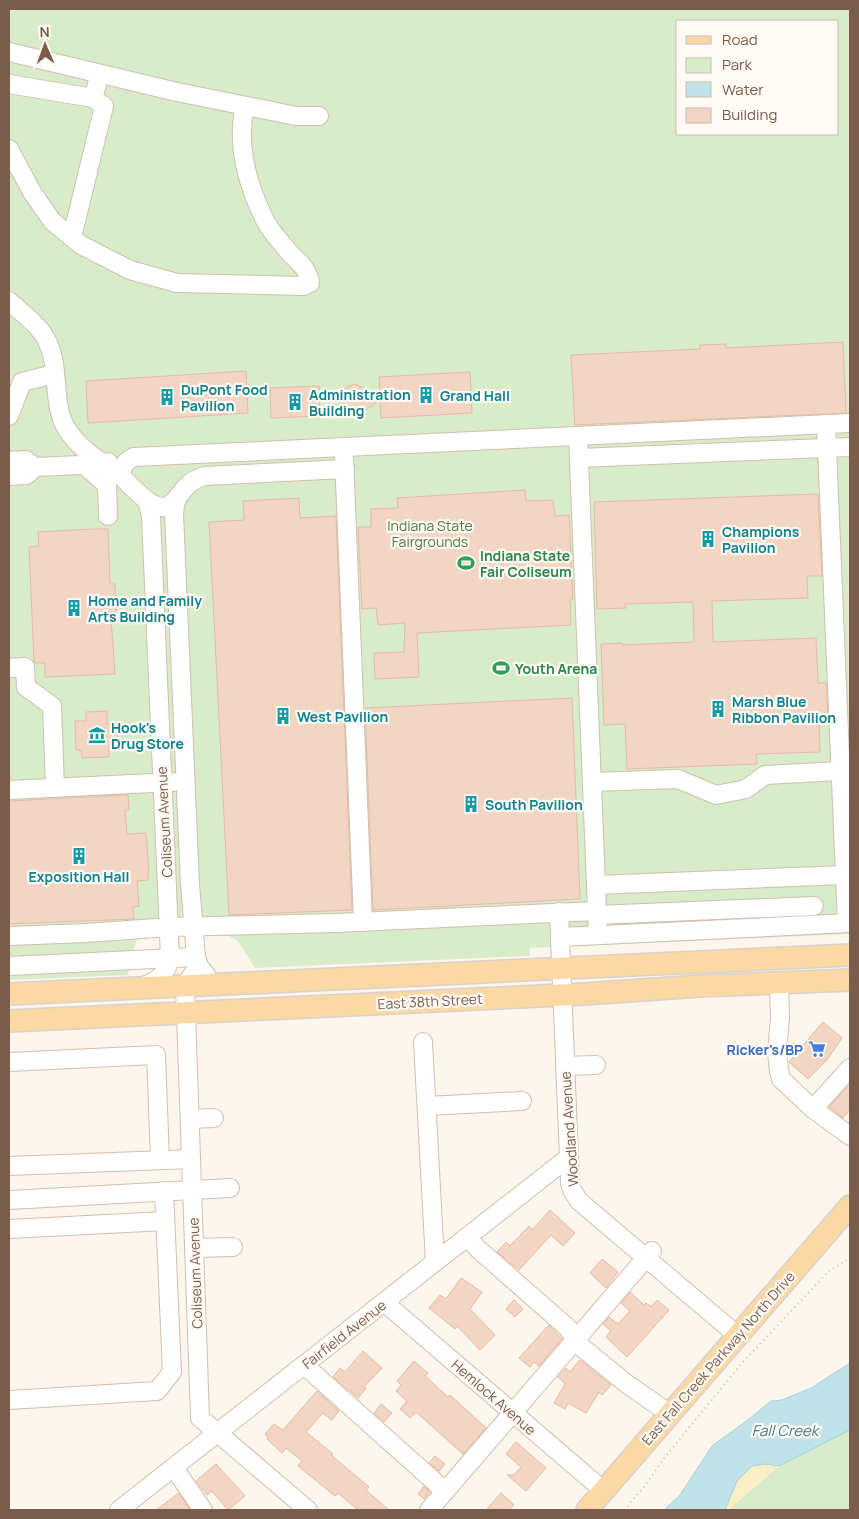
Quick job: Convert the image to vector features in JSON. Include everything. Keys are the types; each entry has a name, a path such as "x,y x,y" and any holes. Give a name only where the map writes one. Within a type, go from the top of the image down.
{"main road":[{"name":"East 38th Street","path":"9,994 850,955"},
{"name":"East 38th Street","path":"9,1021 850,980"},
{"name":"East Fall Creek Parkway North Drive","path":"587,1510 850,1206"}],"street":[{"path":"9,52 245,106 296,116 319,116"},
{"path":"93,98 100,74"},
{"path":"9,84 93,98 104,106 72,237"},
{"path":"9,149 32,192 48,216 81,244 130,270 177,283 304,286 310,283 308,272 286,249 264,219 254,194 241,140 241,122 245,106"},
{"path":"9,301 34,323 48,343 56,396 65,426 78,443 122,476 155,506 165,506 173,503 192,482 205,476 345,469"},
{"path":"9,416 22,382 54,374"},
{"path":"9,461 26,460 35,467 84,465 104,464 121,458 134,457 850,423"},
{"path":"560,937 849,923 845,875 846,791 841,771 826,424"},
{"path":"763,427 764,450"},
{"path":"697,430 699,453"},
{"path":"632,434 633,456"},
{"path":"578,436 598,935"},
{"path":"344,447 363,922"},
{"path":"579,458 850,447"},
{"path":"303,449 304,471"},
{"path":"204,454 205,476"},
{"path":"122,476 125,463 134,457"},
{"path":"84,465 107,485 108,516"},
{"path":"9,476 27,475 35,467"},
{"name":"Coliseum Avenue","path":"177,499 174,505 174,514 189,850 198,962"},
{"name":"Coliseum Avenue","path":"148,501 151,516 170,927 169,963"},
{"path":"153,580 177,580"},
{"path":"156,648 181,647"},
{"path":"9,668 25,667 26,687 52,706 55,788"},
{"path":"159,715 184,714"},
{"path":"592,782 678,779 716,794 746,789 765,775 841,771"},
{"path":"9,790 186,781"},
{"path":"166,850 189,850"},
{"path":"596,885 845,875"},
{"path":"9,936 170,927 363,922 559,912 597,913 814,906"},
{"name":"Woodland Avenue","path":"559,912 570,1183 575,1196 649,1255 738,1336"},
{"path":"9,966 198,962"},
{"path":"198,962 210,979 227,984"},
{"path":"169,963 185,985 198,962"},
{"path":"140,988 159,979 169,963"},
{"path":"779,983 780,1018 777,1053 779,1072 782,1079 813,1109 850,1134"},
{"name":"Coliseum Avenue","path":"185,985 200,1418 308,1510"},
{"path":"423,1042 435,1262"},
{"path":"9,1062 156,1055 160,1160"},
{"path":"565,1066 596,1065"},
{"path":"813,1109 850,1068"},
{"path":"427,1106 522,1101"},
{"path":"190,1119 214,1118"},
{"name":"Fairfield Avenue","path":"119,1510 569,1157"},
{"path":"9,1166 191,1159"},
{"path":"9,1200 230,1188"},
{"path":"9,1400 157,1391 172,1372 164,1191"},
{"path":"9,1229 165,1221"},
{"path":"467,1237 568,1328 579,1345 627,1384 670,1414"},
{"path":"194,1248 233,1246"},
{"path":"428,1510 649,1255"},
{"name":"Hemlock Avenue","path":"384,1302 604,1491"},
{"path":"304,1365 445,1491"},
{"path":"174,1468 203,1510"}],"path":[{"path":"624,1510 644,1487 664,1457 743,1362 829,1272 850,1258"}],"green space":[{"name":"Indiana State Fairgrounds","path":"9,9 850,9 850,934 530,948 530,956 255,968 238,941 222,932 138,936 130,960 128,975 9,980"},
{"path":"850,1430 850,1510 728,1510 779,1466"}],"sand":[{"path":"765,1464 779,1466 728,1510 725,1510 737,1481 752,1466"}],"water":[{"name":"Fall Creek","path":"850,1363 850,1430 779,1466 765,1464 752,1466 737,1481 725,1510 664,1510 680,1495 712,1446 771,1401 782,1400 811,1388"}],"building":[{"path":"843,342 846,413 575,425 571,355 700,349 700,345 726,344 726,348"},
{"name":"DuPont Food Pavilion","path":"246,371 248,413 88,423 86,381"},
{"name":"Grand Hall","path":"470,372 472,413 381,418 379,377"},
{"path":"355,384 364,388 377,402 362,413 353,416 343,411 339,402 341,391"},
{"name":"Administration Building","path":"319,386 320,416 271,418 270,388"},
{"name":"Indiana State Fair Coliseum","path":"525,490 526,501 553,500 555,516 569,515 573,599 570,600 571,625 417,633 419,677 375,679 374,653 404,652 405,623 378,625 376,608 362,609 358,527 371,527 371,509 398,508 397,498"},
{"path":"818,494 822,576 807,576 808,598 712,601 713,642 816,638 818,683 826,683 828,719 819,720 820,752 756,754 757,764 627,769 625,724 604,725 601,644 694,642 693,602 625,604 626,608 597,609 594,502"},
{"name":"West Pavilion","path":"299,498 300,518 336,516 352,910 229,915 209,522 244,520 243,501"},
{"name":"Home and Family Arts Building","path":"108,529 110,584 115,584 116,618 111,618 115,674 45,677 45,663 35,663 34,661 29,547 39,546 38,532"},
{"name":"South Pavilion","path":"572,698 580,899 373,910 365,708"},
{"name":"Hook's Drug Store","path":"107,711 107,724 117,723 118,746 109,746 109,757 82,758 81,750 76,750 75,721 86,721 86,712"},
{"name":"Exposition Hall","path":"128,795 129,810 125,810 127,834 146,833 149,872 148,880 137,881 139,906 133,907 134,919 9,924 9,801"},
{"name":"Ricker's/BP","path":"823,1022 842,1038 827,1060 808,1079 789,1062"},
{"path":"850,1084 850,1110 843,1118 829,1107"},
{"path":"550,1210 575,1233 563,1246 551,1235 519,1270 497,1252 506,1242 510,1246 529,1226 532,1230"},
{"path":"602,1259 618,1272 606,1288 590,1273"},
{"path":"461,1278 482,1292 470,1309 495,1335 480,1350 457,1326 455,1329 429,1308 440,1295 446,1299"},
{"path":"630,1292 644,1305 646,1303 651,1307 657,1300 669,1310 627,1357 606,1337 611,1331 603,1324 609,1317 618,1324 630,1311 621,1303"},
{"path":"514,1300 523,1309 515,1317 506,1309"},
{"path":"549,1325 562,1339 539,1366 534,1362 530,1367 519,1358"},
{"path":"363,1351 382,1368 364,1387 366,1388 358,1398 333,1377 340,1368 345,1372"},
{"path":"580,1360 611,1385 602,1395 599,1392 586,1413 568,1403 565,1409 554,1403 565,1384 558,1377 566,1368 570,1372"},
{"path":"414,1361 428,1373 425,1376 448,1397 450,1395 486,1428 463,1454 416,1412 410,1418 400,1409 407,1401 396,1391 401,1385 397,1381"},
{"path":"317,1391 339,1411 332,1420 323,1413 306,1432 369,1487 366,1490 389,1510 358,1510 338,1493 335,1496 298,1466 302,1461 286,1448 282,1453 267,1439 268,1437 265,1434 274,1424 283,1430"},
{"path":"381,1404 392,1413 384,1422 374,1413"},
{"path":"516,1442 546,1468 526,1491 507,1475 514,1475 521,1467 506,1454"},
{"path":"435,1456 445,1464 439,1471 429,1463"},
{"path":"216,1464 245,1496 228,1510 212,1491 207,1495 196,1481"},
{"path":"424,1486 430,1492 424,1499 418,1494"},
{"path":"179,1493 190,1510 156,1510"},
{"path":"501,1493 514,1505 509,1510 486,1510"}],"place":[{"name":"Grand Hall","path":"426,395"},
{"name":"DuPont Food Pavilion","path":"167,397"},
{"name":"Administration Building","path":"295,402"},
{"name":"Champions Pavilion","path":"708,539"},
{"name":"Indiana State Fair Coliseum","path":"466,563"},
{"name":"Home and Family Arts Building","path":"74,608"},
{"name":"Youth Arena","path":"501,668"},
{"name":"Marsh Blue Ribbon Pavilion","path":"718,709"},
{"name":"West Pavilion","path":"283,716"},
{"name":"Hook's Drug Store","path":"97,735"},
{"name":"South Pavilion","path":"471,804"},
{"name":"Exposition Hall","path":"79,856"},
{"name":"Ricker's/BP","path":"817,1049"}]}
